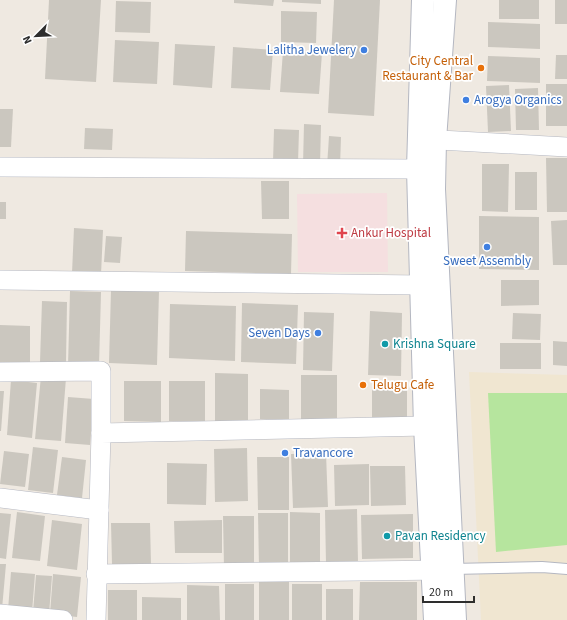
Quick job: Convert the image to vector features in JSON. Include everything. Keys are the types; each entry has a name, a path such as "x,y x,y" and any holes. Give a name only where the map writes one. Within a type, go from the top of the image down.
{"street":[{"path":"423,0 427,139 434,189 442,570 436,620"},
{"path":"445,0 427,139 418,169 425,426 442,570 455,620"},
{"path":"427,139 567,147"},
{"path":"0,167 418,169"},
{"path":"0,280 421,285"},
{"path":"0,372 101,371 101,433 96,574 96,620"},
{"path":"101,433 425,426"},
{"path":"0,498 99,510"},
{"path":"96,574 442,570"},
{"path":"0,614 63,620"}],"lane":[{"path":"442,570 542,567 567,569"}],"shaded area":[{"name":"Ankur Hospital","path":"387,193 388,272 298,272 297,194"},
{"path":"469,372 567,375 567,620 481,620"}],"green space":[{"path":"488,393 567,393 567,545 496,552"}],"building":[{"path":"49,0 101,0 96,82 45,79"},
{"path":"234,0 274,0 273,6 234,3"},
{"path":"282,0 321,0 321,4 282,2"},
{"path":"334,0 380,0 374,116 328,113"},
{"path":"499,0 539,0 539,19 499,19"},
{"path":"555,0 567,0 567,24 555,24"},
{"path":"116,1 151,2 150,33 115,32"},
{"path":"281,11 317,12 316,43 281,42"},
{"path":"488,22 540,24 540,49 488,47"},
{"path":"115,40 159,42 157,84 113,82"},
{"path":"175,44 215,46 212,88 173,85"},
{"path":"233,47 273,50 270,90 231,88"},
{"path":"283,51 322,53 319,94 280,92"},
{"path":"556,55 567,55 567,79 555,79"},
{"path":"488,56 540,58 540,83 487,81"},
{"path":"546,84 567,84 567,126 546,126"},
{"path":"509,85 511,131 488,132 486,86"},
{"path":"538,88 539,130 516,130 515,89"},
{"path":"0,109 13,109 11,147 0,147"},
{"path":"304,124 321,125 320,165 303,165"},
{"path":"85,128 113,129 112,150 84,149"},
{"path":"274,129 299,130 298,163 273,162"},
{"path":"329,136 341,137 340,167 327,167"},
{"path":"546,158 567,158 567,212 547,212"},
{"path":"482,164 509,164 508,212 482,211"},
{"path":"515,172 537,172 537,210 515,210"},
{"path":"261,181 289,181 289,219 262,219"},
{"path":"0,202 6,202 6,219 0,219"},
{"path":"479,216 539,217 539,270 479,269"},
{"path":"567,220 567,265 553,265 551,221"},
{"path":"74,228 103,230 101,275 72,273"},
{"path":"186,231 292,234 291,274 185,271"},
{"path":"106,236 122,237 120,263 104,262"},
{"path":"501,280 539,280 539,305 501,306"},
{"path":"111,290 159,291 157,365 109,363"},
{"path":"70,291 101,292 99,366 68,366"},
{"path":"42,301 67,302 66,363 40,362"},
{"path":"242,303 298,305 296,364 241,362"},
{"path":"170,304 236,306 235,361 169,358"},
{"name":"Krishna Square","path":"370,311 402,313 401,376 368,375"},
{"path":"304,312 334,313 332,371 303,370"},
{"path":"513,313 541,314 540,340 512,339"},
{"path":"0,325 30,326 30,363 0,363"},
{"path":"553,341 567,342 567,366 553,365"},
{"path":"500,343 541,343 541,369 500,369"},
{"path":"215,373 248,374 248,425 215,425"},
{"path":"301,375 337,375 337,424 301,424"},
{"path":"41,376 66,378 61,441 35,439"},
{"path":"11,380 37,383 32,438 7,435"},
{"path":"124,381 161,381 161,422 124,421"},
{"path":"169,381 205,381 205,421 169,421"},
{"path":"372,383 407,383 407,423 372,423"},
{"path":"260,389 289,390 289,420 260,419"},
{"path":"0,391 4,391 1,431 0,431"},
{"path":"68,397 94,399 90,445 65,443"},
{"path":"33,447 58,450 53,493 28,490"},
{"path":"247,448 248,501 215,502 214,449"},
{"path":"4,451 29,454 25,487 0,484"},
{"path":"326,453 328,507 293,508 291,454"},
{"path":"62,457 86,460 82,498 57,495"},
{"path":"257,457 289,457 289,510 258,510"},
{"path":"167,463 207,464 206,505 167,504"},
{"path":"369,464 369,505 335,506 334,465"},
{"path":"370,466 405,466 406,505 371,506"},
{"path":"357,509 358,563 326,564 325,510"},
{"path":"17,512 45,516 40,561 12,558"},
{"path":"290,512 320,513 320,564 290,564"},
{"path":"0,513 11,514 6,559 0,558"},
{"path":"258,513 288,513 288,567 259,567"},
{"name":"Pavan Residency","path":"413,514 413,558 362,559 361,515"},
{"path":"223,516 254,516 254,567 224,567"},
{"path":"52,520 82,524 77,570 47,566"},
{"path":"222,520 222,553 175,553 174,521"},
{"path":"111,523 150,523 151,564 112,564"},
{"path":"0,564 6,564 2,609 0,609"},
{"path":"11,572 35,574 32,612 8,610"},
{"path":"53,574 81,577 77,617 50,614"},
{"path":"36,575 52,576 49,614 33,612"},
{"path":"259,581 289,581 289,620 259,620"},
{"path":"360,582 417,582 417,620 359,620"},
{"path":"225,584 254,584 254,620 225,620"},
{"path":"292,584 322,584 322,620 292,620"},
{"path":"187,585 219,586 220,620 187,620"},
{"path":"326,589 353,589 353,620 326,620"},
{"path":"108,590 137,590 137,620 108,620"},
{"path":"142,597 181,598 181,620 142,620"}],"place":[{"name":"Lalitha Jewelery","path":"364,50"},
{"name":"City Central Restaurant & Bar","path":"481,68"},
{"name":"Arogya Organics","path":"466,100"},
{"name":"Ankur Hospital","path":"342,233"},
{"name":"Sweet Assembly","path":"487,247"},
{"name":"Seven Days","path":"318,333"},
{"name":"Krishna Square","path":"385,344"},
{"name":"Telugu Cafe","path":"363,385"},
{"name":"Travancore","path":"285,453"},
{"name":"Pavan Residency","path":"387,536"}]}
